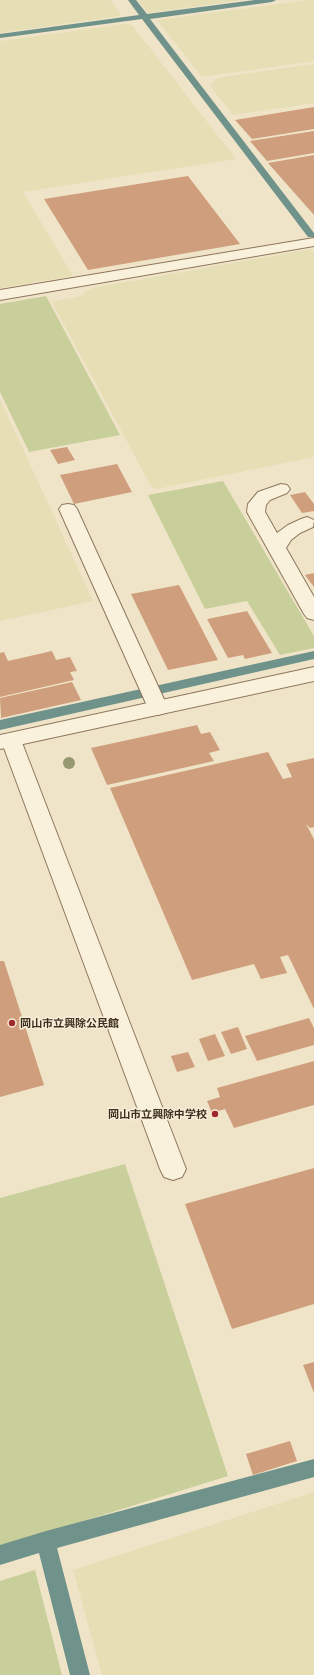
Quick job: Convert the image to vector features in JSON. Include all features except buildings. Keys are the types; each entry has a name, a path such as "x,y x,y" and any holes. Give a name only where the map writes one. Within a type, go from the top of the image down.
{"street":[{"path":"0,295 314,242"},
{"path":"281,489 264,496 257,504 256,512 314,614"},
{"path":"68,509 153,696"},
{"path":"276,548 285,536 294,529 307,523"},
{"path":"173,1169 6,741 153,696 314,674"}],"shaded area":[{"path":"0,0 110,0 120,13 120,16 0,33"},
{"path":"138,0 244,0 148,13"},
{"path":"314,0 314,61 202,77 157,20"},
{"path":"125,24 132,25 236,159 23,192 73,276 0,288 0,41"},
{"path":"314,64 314,103 233,115 213,90 211,84 216,79 229,76"},
{"path":"311,249 314,253 314,457 157,489 151,486 52,302 78,297 92,288"},
{"path":"0,399 93,601 0,621"},
{"path":"314,1492 314,1675 102,1675 73,1570"}],"green space":[{"path":"46,296 120,435 29,452 0,392 0,304"},
{"path":"223,481 314,636 314,648 280,655 247,601 205,609 148,495"},
{"path":"125,1164 228,1476 0,1547 0,1198"},
{"path":"35,1570 62,1675 0,1675 0,1581"}],"waterway":[{"path":"132,0 145,17"},
{"path":"145,17 272,0"},
{"path":"0,36 145,17"},
{"path":"145,17 311,235"},
{"path":"0,725 314,655"},
{"path":"46,1541 314,1468"},
{"path":"0,1555 46,1541"},
{"path":"46,1541 80,1675"}],"place":[{"name":"岡山市立興除公民館","path":"12,1023"},
{"name":"岡山市立興除中学校","path":"215,1114"}]}
